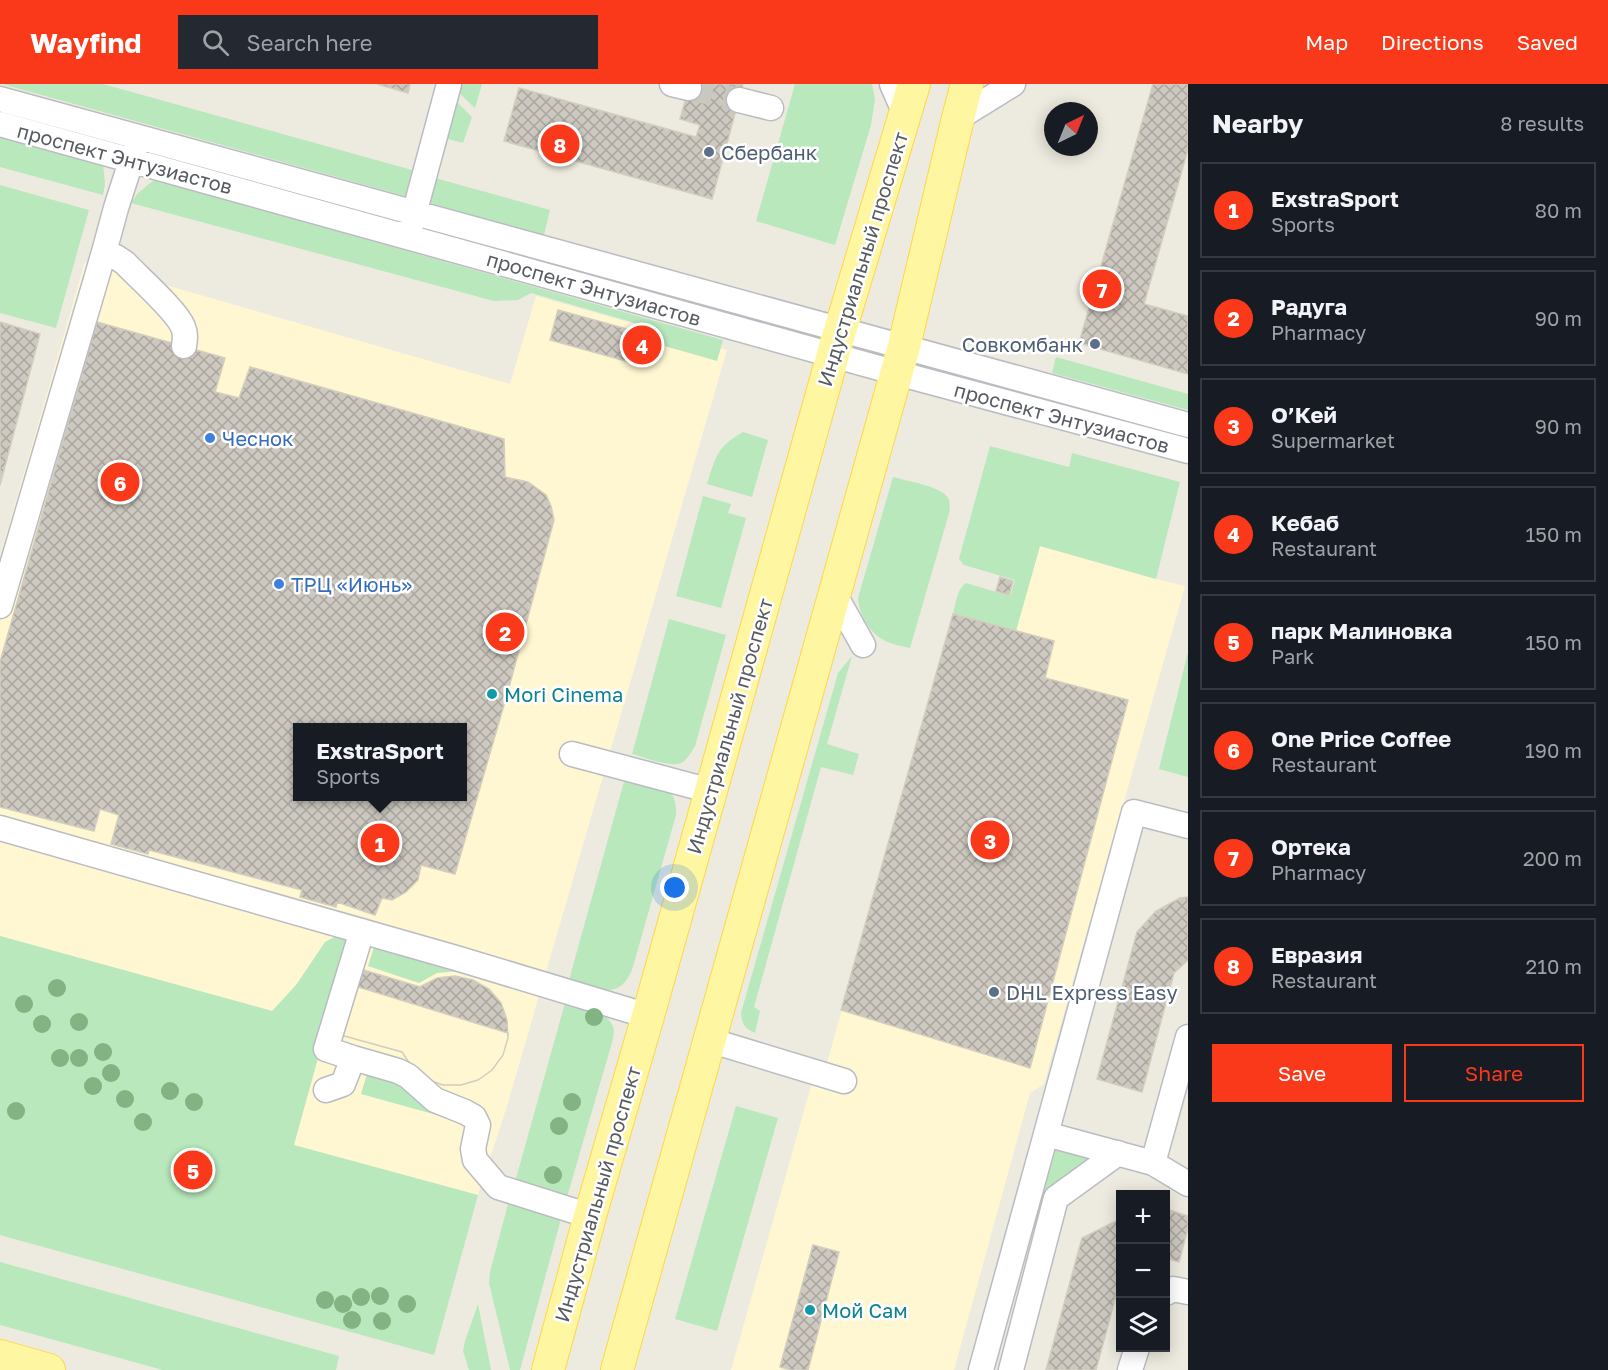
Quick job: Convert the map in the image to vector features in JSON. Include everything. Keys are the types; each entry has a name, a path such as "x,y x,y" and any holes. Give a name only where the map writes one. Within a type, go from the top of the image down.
{"main road":[{"name":"Индустриальный проспект","path":"548,1370 836,342 914,84"},
{"path":"617,1370 901,360 967,84"},
{"path":"0,1356 49,1370"}],"street":[{"path":"408,237 448,84"},
{"path":"892,84 906,116"},
{"path":"958,117 1013,84"},
{"name":"проспект Энтузиастов","path":"0,99 135,149 408,237 836,342"},
{"path":"739,100 771,108"},
{"name":"проспект Энтузиастов","path":"0,123 135,149 414,213 901,360 1188,451"},
{"path":"0,606 135,149"},
{"path":"104,252 125,263 174,313 183,325 186,337 184,346"},
{"name":"проспект Энтузиастов","path":"901,360 1188,425"},
{"path":"835,595 862,645"},
{"path":"572,754 711,790"},
{"path":"981,1370 1134,812 1188,826"},
{"path":"0,828 65,835 362,931 648,1016"},
{"path":"362,931 326,1049 398,1071 408,1076 435,1100 474,1117 478,1125 473,1149 475,1160 498,1187 590,1216"},
{"path":"1153,1163 1188,1037"},
{"path":"710,1040 758,1046 843,1081"},
{"path":"326,1090 343,1084 353,1058"},
{"path":"1046,1134 1153,1163 1188,1184"},
{"path":"1011,1370 1056,1198 1118,1153"},
{"path":"1170,1291 1173,1289 1188,1292"},
{"path":"1131,1370 1136,1352"}],"shaded area":[{"path":"85,262 510,384 536,296 727,350 507,1106 478,1195 293,1145 326,1030 272,1011 0,936 0,556"},
{"path":"1040,546 1185,586 1044,1084 1030,1093 954,1370 731,1370 818,1061 827,1063 953,614 1016,631"}],"green space":[{"path":"2,84 103,84 412,170 405,196"},
{"path":"458,84 482,84 475,108 457,91"},
{"path":"795,84 872,84 875,99 871,125 835,245 756,221"},
{"path":"455,100 472,117 463,143 444,138"},
{"path":"0,136 103,165 105,183 103,195 0,167"},
{"path":"435,178 550,210 544,235 429,203"},
{"path":"154,180 723,340 717,361 661,345 656,329 531,293 518,300 494,301 131,203 138,193"},
{"path":"0,185 89,210 56,328 0,313"},
{"path":"1056,357 1188,394 1188,410 1052,373"},
{"path":"743,432 768,440 752,497 707,484 719,453"},
{"path":"990,446 1069,467 1072,453 1180,482 1156,579 1040,546 1016,631 953,614 959,593 966,583 1010,596 1015,580 964,565 959,559"},
{"path":"893,477 941,491 949,500 950,510 910,648 896,645 877,636 862,615 858,598"},
{"path":"703,496 731,504 728,513 746,518 721,608 676,596"},
{"path":"669,619 726,635 695,746 683,762 678,764 658,762 632,754"},
{"path":"1188,652 1188,777 1159,769"},
{"path":"852,656 827,744 859,754 853,775 821,767 754,1007 760,1011 755,1033 745,1026 741,1013 838,673"},
{"path":"625,778 650,784 668,792 674,800 676,815 632,970 620,986 613,990 605,990 569,980"},
{"path":"340,934 349,936 294,1145 478,1195 434,1355 0,1235 0,936 272,1011 296,985 325,942"},
{"path":"375,944 461,971 437,973 419,983 368,966"},
{"path":"565,1003 601,1014 607,1018 614,1030 567,1197 515,1182"},
{"path":"369,1067 469,1124 361,1094"},
{"path":"736,1106 778,1118 717,1331 675,1319"},
{"path":"1046,1134 1118,1153 1056,1198 1030,1192"},
{"path":"508,1204 561,1219 520,1370 510,1370 489,1283"},
{"path":"0,1262 339,1356 336,1370 163,1370 0,1325"},
{"path":"478,1304 491,1370 469,1370 463,1351"}],"building":[{"path":"377,84 410,84 408,93"},
{"path":"690,84 743,84 712,199 504,141 519,88 696,137 700,125 680,119"},
{"path":"1153,84 1188,84 1188,149 1144,304 1188,316 1188,374 1079,343"},
{"path":"558,310 649,335 640,365 550,340"},
{"path":"0,322 40,334 0,485"},
{"name":"ТРЦ «Июнь»","path":"97,322 225,358 215,392 239,398 250,367 504,439 505,477 528,482 546,495 554,520 455,874 421,865 418,880 406,892 392,900 382,898 375,915 337,902 336,907 300,897 302,890 149,850 148,854 111,844 119,815 100,809 94,831 0,807 0,662"},
{"path":"1000,577 1013,581 1009,595 996,591"},
{"path":"953,614 1054,641 1045,678 1128,700 1030,1068 841,1010"},
{"path":"1188,897 1188,960 1174,973 1142,1092 1097,1079 1137,932 1156,911 1180,898"},
{"path":"357,968 420,987 437,978 455,976 473,980 489,989 501,1003 507,1020 508,1038 503,1055 492,1070 478,1080 461,1085 443,1085 426,1079 412,1067 402,1052 337,1034"},
{"path":"352,985 508,1033 503,1055 492,1070 478,1080 461,1085 443,1085 426,1079 412,1067 402,1052 337,1034"},
{"path":"1170,1210 1188,1216 1188,1228 1179,1262 1170,1259"},
{"path":"1116,1221 1116,1296 1096,1370 1046,1370 1082,1238"},
{"name":"Мой Сам","path":"813,1245 839,1252 808,1370 791,1370 780,1367"}],"tunnel":[{"path":"689,88 739,100"}],"place":[{"name":"Евразия","path":"560,144"},
{"name":"Сбербанк","path":"709,152"},
{"name":"Ортека","path":"1102,289"},
{"name":"Совкомбанк","path":"1095,344"},
{"name":"Кебаб","path":"642,345"},
{"name":"Чеснок","path":"210,438"},
{"name":"One Price Coffee","path":"120,482"},
{"name":"ТРЦ «Июнь»","path":"279,584"},
{"name":"Радуга","path":"505,632"},
{"name":"Mori Cinema","path":"492,694"},
{"name":"О’Кей","path":"990,840"},
{"name":"ExstraSport","path":"380,843"},
{"name":"DHL Express Easy","path":"994,992"},
{"name":"парк Малиновка","path":"193,1170"},
{"name":"Мой Сам","path":"810,1310"}]}
